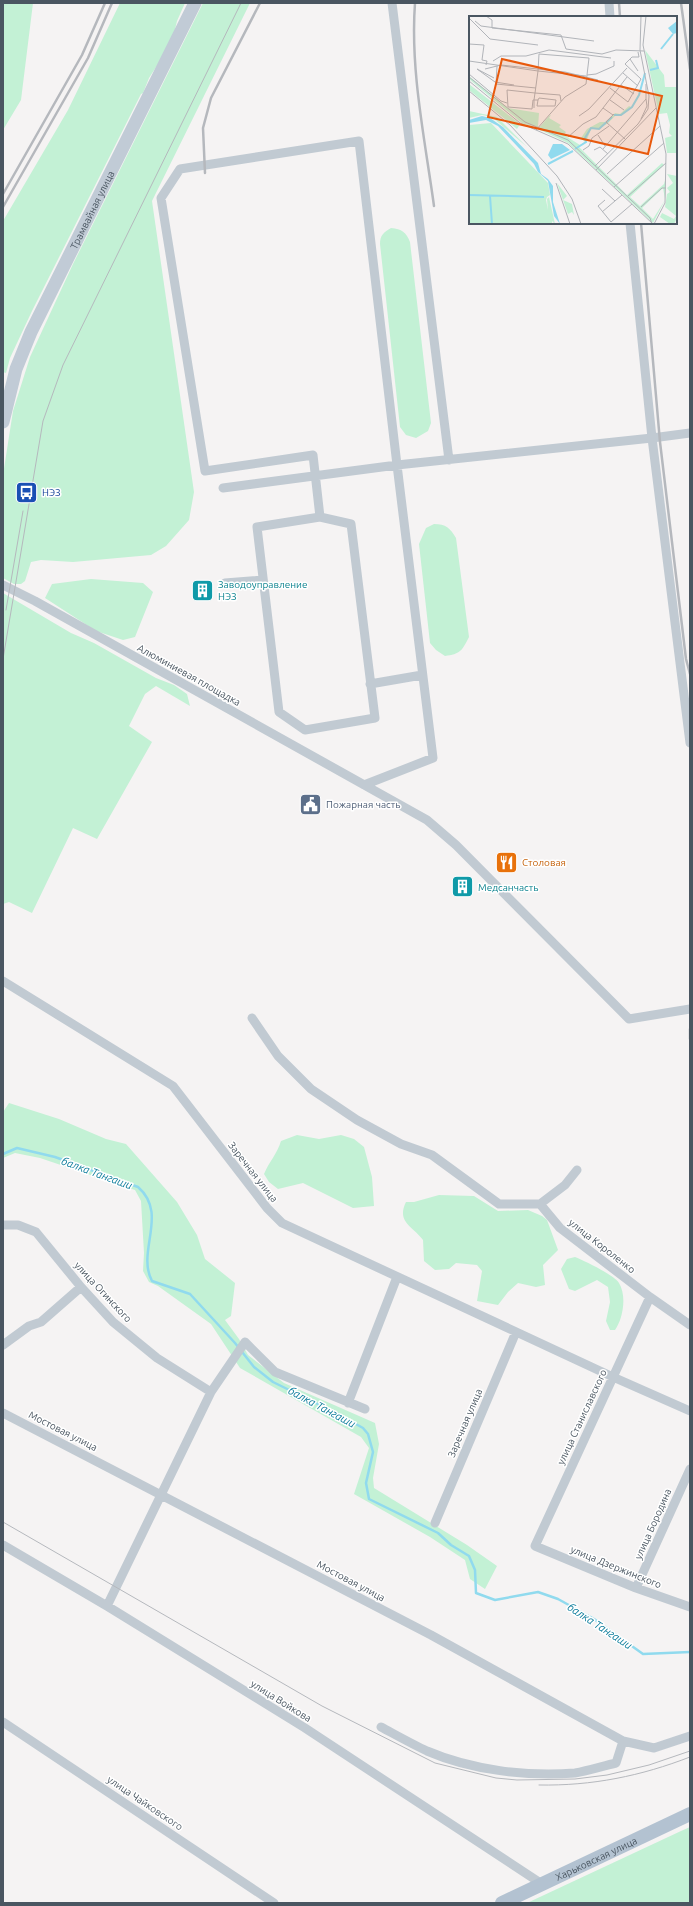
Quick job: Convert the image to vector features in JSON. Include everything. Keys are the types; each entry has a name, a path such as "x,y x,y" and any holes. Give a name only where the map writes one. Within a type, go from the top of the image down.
{"main road":[{"name":"Трамвайная улица","path":"3,422 16,369 32,332 195,3"},
{"name":"Харьковская улица","path":"502,1903 690,1814"}],"street":[{"path":"392,3 449,460"},
{"path":"609,3 610,16"},
{"path":"320,517 313,455 205,471 161,198 180,169 359,141 433,758 364,785"},
{"path":"630,224 652,438 690,743"},
{"path":"223,488 397,466 690,433"},
{"path":"320,517 350,524 375,718 305,730 279,712 257,527 320,517"},
{"path":"225,583 263,580"},
{"name":"Алюминиевая площадка","path":"3,585 426,820 456,845 629,1019 690,1009"},
{"path":"370,684 422,675"},
{"name":"Заречная улица","path":"3,981 173,1086 267,1208 282,1223 613,1377 690,1411"},
{"path":"252,1018 278,1056 311,1089 357,1120 400,1144 432,1155 498,1204 540,1204 565,1185 577,1170"},
{"name":"улица Короленко","path":"540,1204 560,1228 650,1297 690,1324"},
{"name":"улица Огинского","path":"3,1225 18,1225 36,1232 81,1287 113,1322 151,1353 211,1392"},
{"path":"348,1403 397,1277"},
{"path":"3,1345 29,1326 41,1322 81,1287"},
{"name":"улица Станиславского","path":"535,1546 650,1297"},
{"name":"Заречная улица","path":"435,1523 516,1332"},
{"path":"107,1606 160,1493 211,1392 245,1342 275,1372 365,1409"},
{"name":"Мостовая улица","path":"3,1413 160,1493 431,1635 623,1741 654,1748 690,1736"},
{"name":"улица Бородина","path":"636,1588 690,1469"},
{"name":"улица Войкова","path":"3,1545 107,1606 305,1728 542,1884"},
{"name":"улица Дзержинского","path":"535,1546 636,1588 690,1607"},
{"name":"улица Чайковского","path":"3,1722 274,1903"},
{"path":"381,1727 428,1751 463,1762 500,1771 539,1774 576,1773 616,1763 623,1741"}],"green space":[{"path":"3,3 33,3 21,100 3,130"},
{"path":"120,3 185,3 177,21 172,42 149,78 143,93 141,94 32,311 10,358 6,373 3,372 3,221 68,110"},
{"path":"203,3 250,3 152,201 194,492 189,520 166,546 151,555 73,562 41,560 31,562 25,581 21,584 14,584 3,578 3,475 13,411 30,357 73,264"},
{"path":"391,228 398,229 403,232 410,242 431,423 428,431 416,438 406,435 400,427 380,244 383,234"},
{"path":"434,524 447,527 456,538 469,637 460,651 445,656 436,650 430,643 419,544 426,528"},
{"path":"91,579 143,583 153,592 135,637 123,640 96,631 45,598 52,584"},
{"path":"3,593 71,633 94,643 156,678 174,685 187,694 190,706 156,686 145,694 129,726 152,742 97,839 73,828 32,913 9,902 3,904"},
{"path":"9,1103 59,1119 106,1139 126,1144 177,1202 197,1235 205,1259 235,1283 231,1316 225,1320 239,1339 248,1355 284,1383 375,1423 379,1444 373,1478 374,1488 467,1545 497,1566 485,1589 470,1579 465,1560 430,1537 354,1494 369,1448 361,1437 240,1368 211,1324 158,1286 149,1282 143,1271 144,1253 141,1201 135,1190 40,1158 15,1153 3,1158 3,1112"},
{"path":"297,1135 319,1139 341,1135 354,1139 364,1147 372,1177 374,1206 353,1208 303,1183 278,1189 269,1182 264,1174 281,1141"},
{"path":"439,1195 474,1196 498,1211 528,1210 542,1216 547,1220 558,1250 543,1265 545,1285 536,1287 518,1283 508,1292 498,1305 477,1301 482,1271 477,1265 456,1263 449,1269 435,1270 424,1261 423,1240 404,1219 403,1209 406,1202 414,1202"},
{"path":"575,1257 606,1272 619,1283 623,1294 623,1307 620,1320 615,1330 610,1330 606,1321 610,1302 608,1287 597,1280 575,1291 569,1289 561,1269 567,1259"},
{"path":"690,1827 690,1903 527,1903 681,1831"}],"waterway":[{"name":"балка Тангаши","path":"3,1154 17,1148 55,1157 138,1187 147,1198 151,1209 152,1221 147,1257 148,1269 152,1281 190,1294 235,1343 254,1367 273,1382 363,1428 368,1434 373,1452 366,1483 369,1499 438,1533 451,1545 469,1556 475,1570 476,1593 495,1600 538,1592 558,1599 594,1619 643,1654 690,1652"}],"tram line":[{"path":"3,659 43,421 63,365 241,3"},
{"path":"6,610 23,511"},
{"path":"3,1522 322,1706 435,1763 496,1778 517,1780 575,1779 607,1775 649,1765 690,1751"},
{"path":"539,1785 597,1782 653,1770 690,1757"}],"railway":[{"path":"3,194 82,55 105,3"},
{"path":"3,207 88,58 112,3"},
{"path":"205,173 203,128 211,98 260,3"},
{"path":"415,3 414,28 416,79 434,206"},
{"path":"619,3 620,16"},
{"path":"681,3 690,69"},
{"path":"641,224 660,442 686,659 690,674"},
{"path":"690,1029 690,1039"}],"place":[{"name":"НЭЗ","path":"26,492"},
{"name":"Заводоуправление НЭЗ","path":"203,590"},
{"name":"Пожарная часть","path":"310,804"},
{"name":"Столовая","path":"507,862"},
{"name":"Медсанчасть","path":"462,887"}]}
